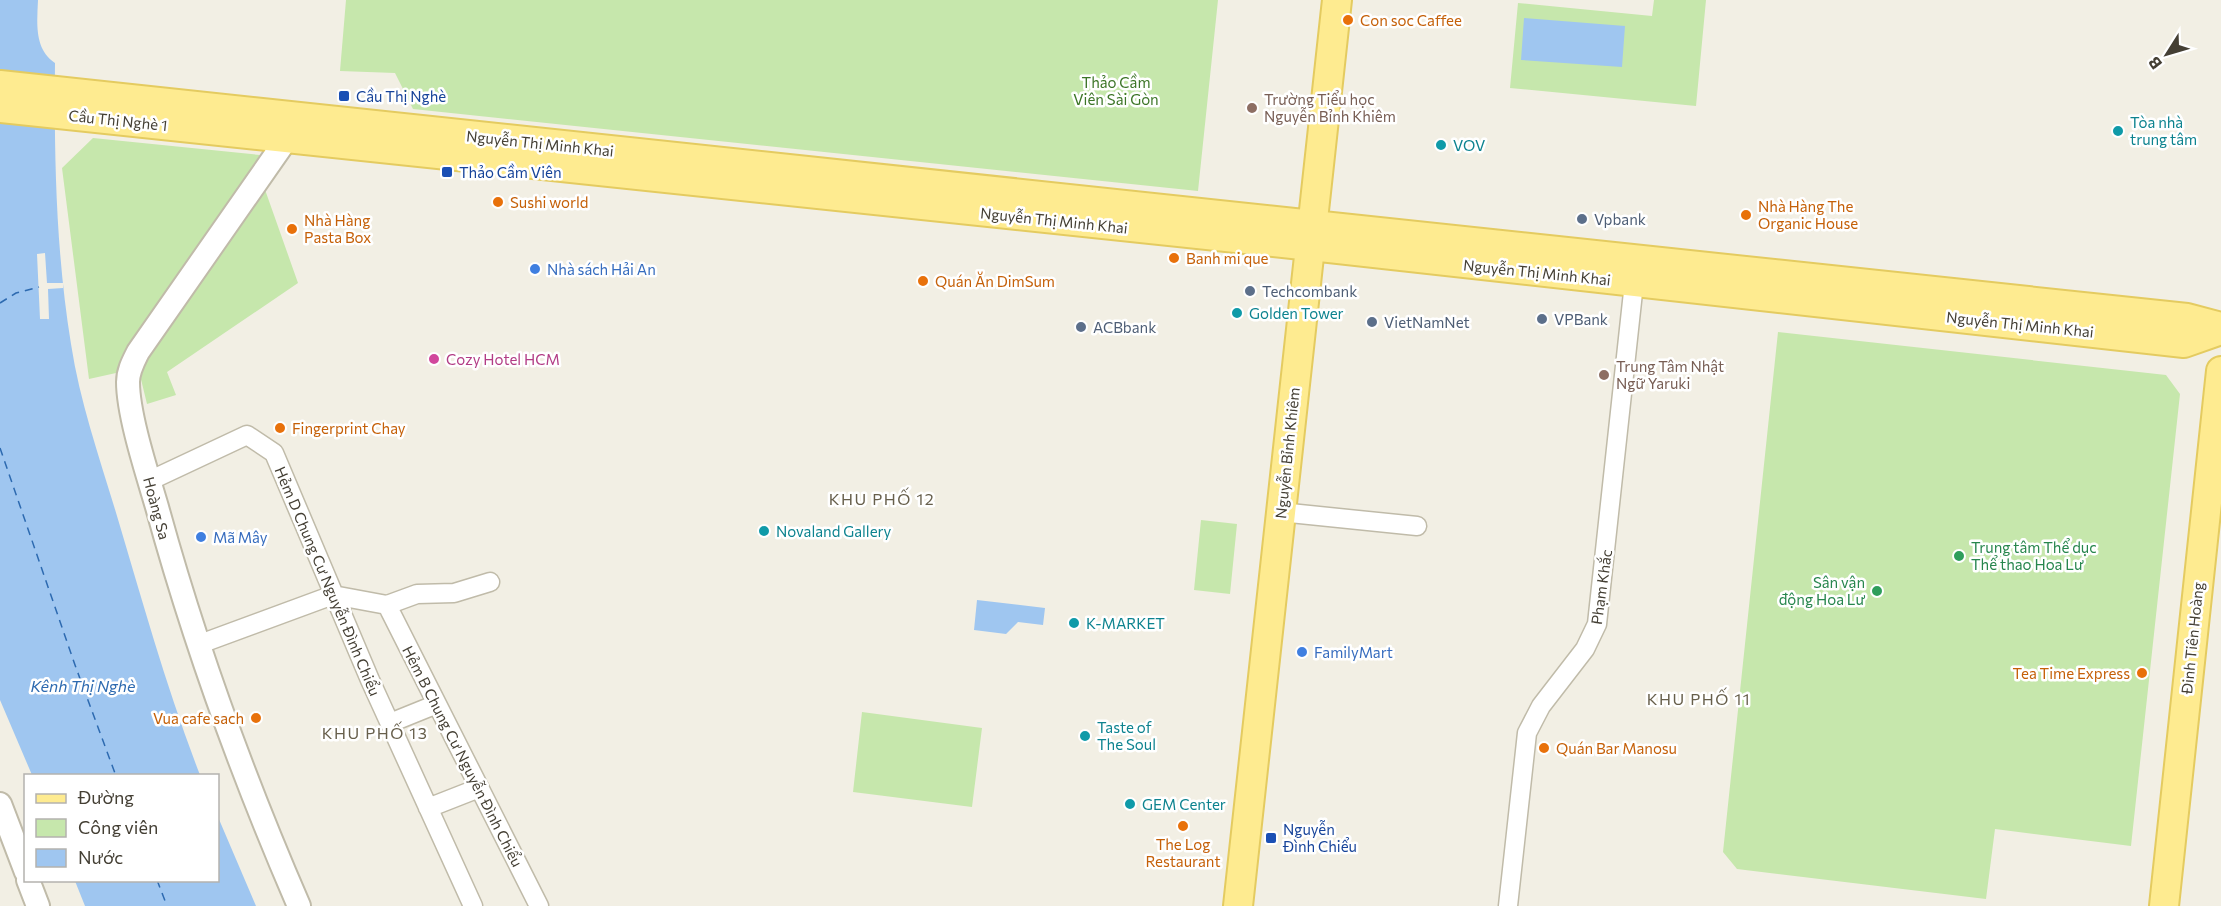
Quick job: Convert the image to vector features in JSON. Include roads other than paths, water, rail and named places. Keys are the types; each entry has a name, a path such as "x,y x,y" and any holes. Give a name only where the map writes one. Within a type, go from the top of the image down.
{"main road":[{"name":"Nguyễn Bỉnh Khiêm","path":"1238,906 1336,0"},
{"name":"Cầu Thị Nghè 1","path":"0,85 232,120"},
{"name":"Cầu Thị Nghè 1","path":"0,108 232,120"},
{"name":"Nguyễn Thị Minh Khai","path":"232,120 288,138 852,187"},
{"name":"Nguyễn Thị Minh Khai","path":"232,120 1931,303 2184,342 2221,329"},
{"name":"Đinh Tiên Hoàng","path":"2164,906 2221,371"}],"street":[{"name":"Hoàng Sa","path":"288,138 133,362 129,388 149,481 201,644 252,792 299,906"},
{"name":"Phạm Khắc","path":"1508,906 1527,733 1541,706 1585,649 1597,624 1635,272"},
{"name":"Hẻm D Chung Cư Nguyễn Ðình Chiểu","path":"149,481 247,435 274,453 333,595 473,906"},
{"path":"1280,512 1417,526"},
{"path":"201,644 333,595 387,605 417,594 454,593 490,582"},
{"name":"Hẻm B Chung Cư Nguyễn Ðình Chiểu","path":"387,605 539,906"},
{"path":"390,723 437,704"},
{"path":"428,808 479,788"},
{"path":"0,804 24,867"},
{"path":"29,882 38,906"}],"water":[{"name":"Kênh Thị Nghè","path":"0,0 38,0 37,26 40,43 48,57 55,63 59,239 66,309 75,366 91,431 156,646 200,774 32,774 0,700"},
{"path":"1524,18 1625,26 1622,67 1521,60"},
{"path":"977,600 1045,608 1043,625 1018,622 1006,634 974,630"},
{"path":"219,819 256,906 85,906 75,882 219,882"}],"place":[{"name":"Con soc Caffee","path":"1348,20"},
{"name":"Cầu Thị Nghè","path":"344,96"},
{"name":"Trường Tiểu học Nguyễn Bỉnh Khiêm","path":"1252,108"},
{"name":"Tòa nhà trung tâm","path":"2118,131"},
{"name":"VOV","path":"1441,145"},
{"name":"Thảo Cầm Viên","path":"447,172"},
{"name":"Sushi world","path":"498,202"},
{"name":"Nhà Hàng The Organic House","path":"1746,215"},
{"name":"Vpbank","path":"1582,219"},
{"name":"Nhà Hàng Pasta Box","path":"292,229"},
{"name":"Banh mi que","path":"1174,258"},
{"name":"Nhà sách Hải An","path":"535,269"},
{"name":"Quán Ăn DimSum","path":"923,281"},
{"name":"Techcombank","path":"1250,291"},
{"name":"Golden Tower","path":"1237,313"},
{"name":"VPBank","path":"1542,319"},
{"name":"VietNamNet","path":"1372,322"},
{"name":"ACBbank","path":"1081,327"},
{"name":"Cozy Hotel HCM","path":"434,359"},
{"name":"Trung Tâm Nhật Ngữ Yaruki","path":"1604,375"},
{"name":"Fingerprint Chay","path":"280,428"},
{"name":"Novaland Gallery","path":"764,531"},
{"name":"Mã Mây","path":"201,537"},
{"name":"Trung tâm Thể dục Thể thao Hoa Lư","path":"1959,556"},
{"name":"Sân vận động Hoa Lư","path":"1877,591"},
{"name":"K-MARKET","path":"1074,623"},
{"name":"FamilyMart","path":"1302,652"},
{"name":"Tea Time Express","path":"2142,673"},
{"name":"Vua cafe sach","path":"256,718"},
{"name":"Taste of The Soul","path":"1085,736"},
{"name":"Quán Bar Manosu","path":"1544,748"},
{"name":"GEM Center","path":"1130,804"},
{"name":"The Log Restaurant","path":"1183,826"},
{"name":"Nguyễn Đình Chiểu","path":"1271,838"}],"district":[{"name":"KHU PHỐ 12","path":"882,498"},
{"name":"KHU PHỐ 11","path":"1699,698"},
{"name":"KHU PHỐ 13","path":"375,732"}],"park label":[{"name":"Thảo Cầm Viên Sài Gòn","path":"1116,90"}]}
